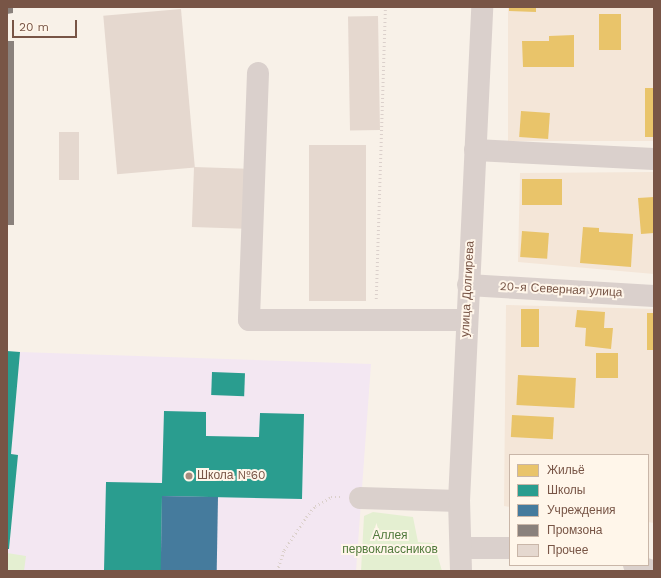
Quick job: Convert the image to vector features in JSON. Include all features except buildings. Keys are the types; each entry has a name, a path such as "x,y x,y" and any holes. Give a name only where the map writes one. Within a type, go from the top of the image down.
{"street":[{"name":"улица Долгирева","path":"461,571 462,548 459,501 466,320 482,7"},
{"path":"258,72 249,320 466,320"},
{"path":"475,150 654,159"},
{"name":"20-я Северная улица","path":"468,285 654,296"},
{"path":"360,498 459,501"},
{"path":"462,548 509,548"},
{"path":"637,566 654,571"}],"path":[{"path":"376,320 385,7"},
{"path":"277,571 284,550 315,506 331,497 360,498"}],"shaded area":[{"path":"508,7 654,7 654,141 508,141"},
{"path":"654,172 654,274 518,262 520,173"},
{"path":"506,305 654,309 654,523 649,522 649,454 509,454 509,507 504,506"},
{"name":"Школа №60","path":"20,352 371,364 356,571 7,571 7,549 9,549 18,455 11,454"}],"green space":[{"name":"Аллея первоклассников","path":"373,512 413,517 418,542 434,543 442,571 361,571 364,516"},
{"path":"7,553 26,556 24,571 7,571"}],"place":[{"name":"Школа №60","path":"189,476"}]}
